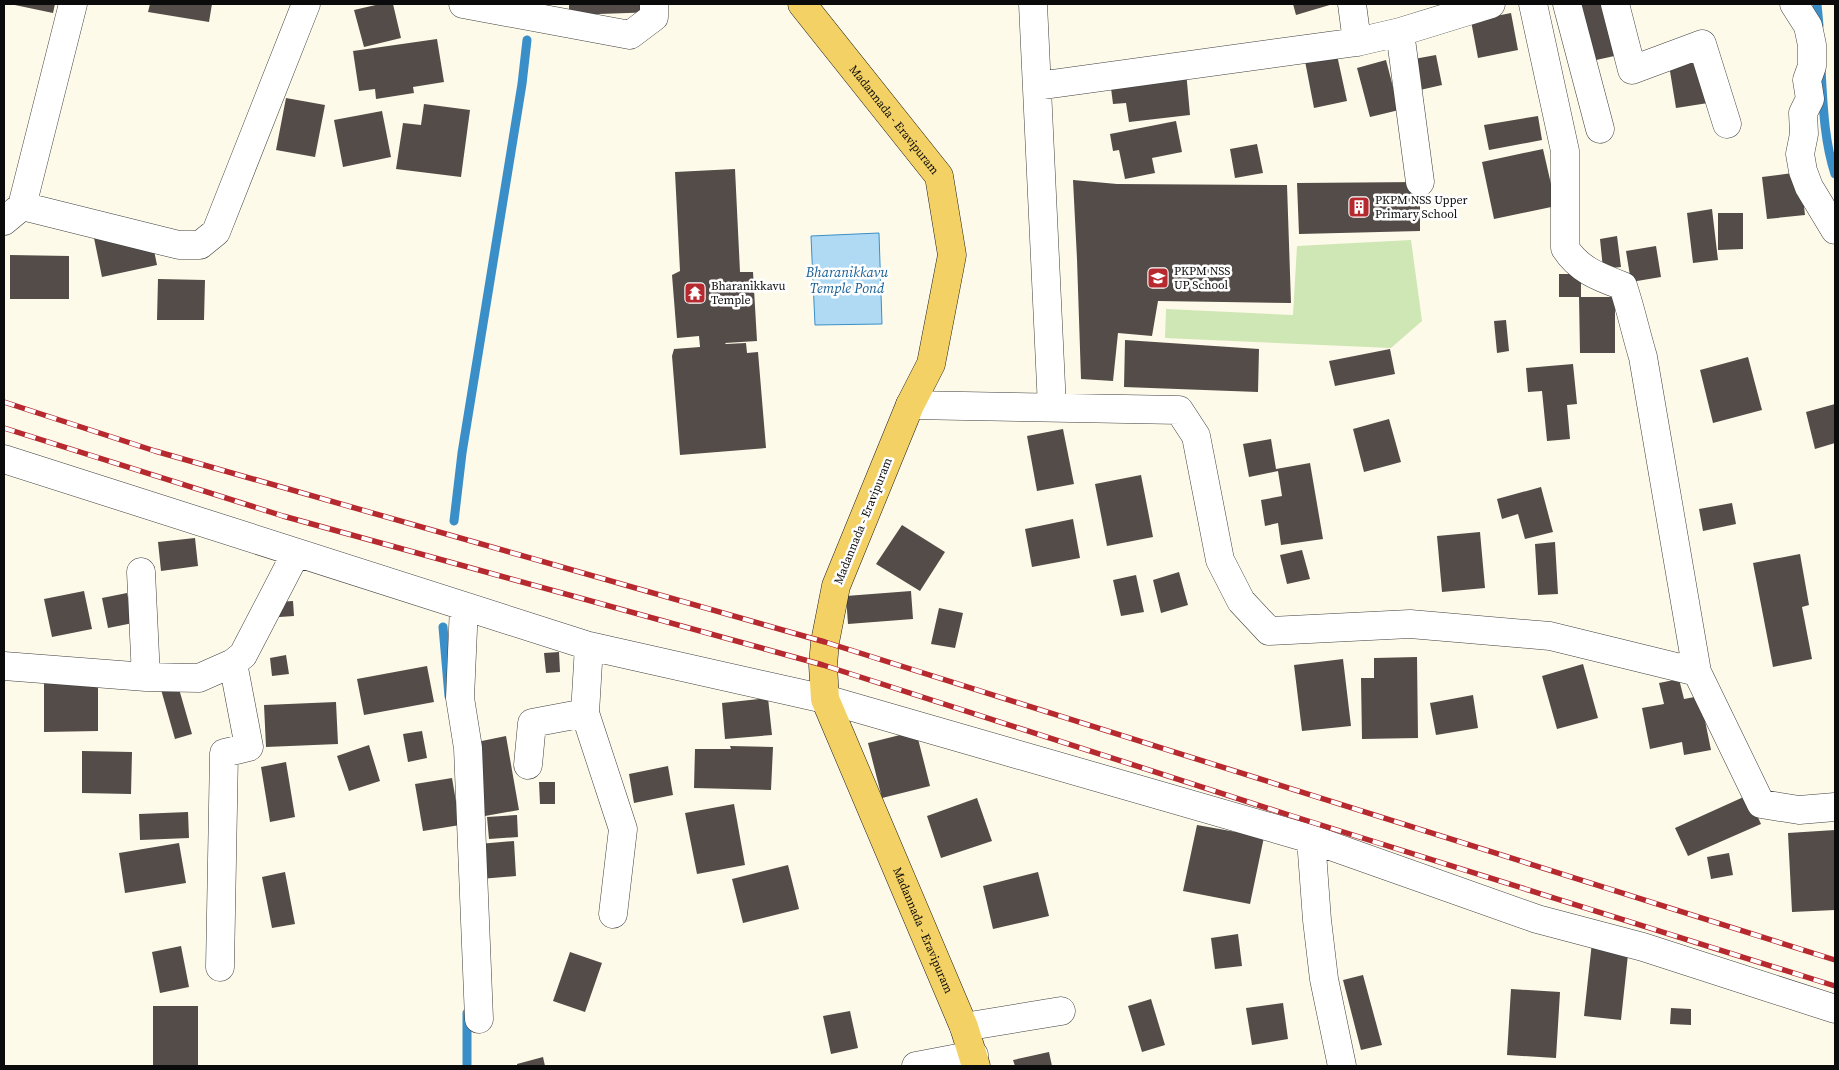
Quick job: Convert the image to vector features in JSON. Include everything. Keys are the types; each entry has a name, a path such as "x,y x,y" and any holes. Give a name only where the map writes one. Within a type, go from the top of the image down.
{"main road":[{"name":"Madannada - Eravipuram","path":"802,4 939,176 952,255 931,364 910,405 836,586 825,642 823,666 825,699 964,1027 975,1061"}],"street":[{"path":"73,4 13,214 179,246 200,245 216,232 306,4"},
{"path":"463,4 630,35 654,17 654,4"},
{"path":"1033,4 1052,407"},
{"path":"1352,4 1357,42"},
{"path":"1037,86 1357,42 1400,32 1491,4"},
{"path":"1533,4 1565,151 1565,248 1572,259 1587,272 1623,286 1631,309 1643,357 1697,672 1761,804 1799,810 1835,807"},
{"path":"1566,4 1600,129"},
{"path":"1615,4 1632,70 1702,44 1727,124"},
{"path":"1794,4 1808,26 1812,45 1812,66 1807,80 1810,99 1803,113 1804,134 1800,154 1803,171 1809,187 1835,230"},
{"path":"1400,32 1420,182"},
{"path":"910,405 1180,410 1196,436 1220,560 1241,601 1269,631 1410,624 1550,636 1697,672"},
{"path":"4,460 590,646 825,699 1311,839 1537,919 1643,947 1835,1010"},
{"path":"4,666 146,677 199,678 233,663 242,655 296,552"},
{"path":"141,572 146,677"},
{"path":"464,606 460,698 468,748 479,1020"},
{"path":"590,646 585,713 623,830 613,914"},
{"path":"220,967 224,753 249,747 233,663"},
{"path":"528,765 532,723 585,713"},
{"path":"1311,839 1317,920 1324,979 1342,1066"},
{"path":"964,1027 1061,1011"},
{"path":"916,1066 975,1061"}],"green space":[{"path":"1411,240 1422,321 1391,348 1165,338 1166,309 1293,315 1297,246"}],"water":[{"name":"Bharanikkavu Temple Pond","path":"879,233 882,324 815,325 811,236"}],"building":[{"path":"10,4 55,4 53,13"},
{"path":"150,4 212,4 209,22 148,12"},
{"path":"380,4 393,4 401,38 364,47 354,10"},
{"path":"569,4 657,4 657,12 569,15"},
{"path":"1293,4 1333,4 1296,15"},
{"path":"1575,4 1617,4 1628,53 1587,62"},
{"path":"1511,13 1518,50 1478,58 1471,21"},
{"path":"437,39 444,82 413,87 414,93 376,99 375,89 359,91 353,51"},
{"path":"1699,54 1708,103 1676,108 1668,59"},
{"path":"1337,55 1347,101 1314,108 1305,61"},
{"path":"1436,55 1442,85 1420,90 1414,59"},
{"path":"1386,60 1399,110 1370,117 1357,68"},
{"path":"1186,71 1190,115 1129,122 1126,103 1113,104 1110,80"},
{"path":"286,98 325,105 315,157 276,150"},
{"path":"424,104 470,110 461,177 396,169 403,123 421,125"},
{"path":"382,111 391,157 343,167 334,120"},
{"path":"1538,116 1542,140 1489,150 1484,125"},
{"path":"1176,121 1182,152 1152,158 1155,173 1125,179 1119,150 1113,151 1110,134"},
{"path":"1257,144 1263,173 1235,178 1230,149"},
{"path":"1543,149 1556,206 1494,219 1482,162"},
{"name":"Bharanikkavu Temple","path":"735,169 740,272 753,272 757,341 725,343 746,343 747,353 758,352 766,448 680,455 672,356 674,349 700,347 699,336 677,338 672,275 680,271 675,172"},
{"path":"1800,172 1805,215 1767,219 1762,177"},
{"path":"1073,180 1117,184 1287,185 1291,303 1158,301 1152,336 1118,333 1113,381 1081,379"},
{"name":"PKPM NSS Upper Primary School","path":"1420,182 1420,231 1299,234 1297,183"},
{"path":"1712,209 1718,260 1693,263 1687,213"},
{"path":"1718,213 1743,213 1743,249 1718,250"},
{"path":"149,226 157,265 102,277 94,238"},
{"path":"1617,236 1621,267 1603,269 1600,239"},
{"path":"1656,246 1661,277 1631,282 1626,251"},
{"path":"10,255 69,256 69,299 10,299"},
{"path":"1559,274 1581,274 1581,297 1559,297"},
{"path":"158,279 205,280 204,320 157,320"},
{"path":"1579,297 1615,297 1615,353 1580,353"},
{"path":"1506,320 1509,351 1497,353 1494,321"},
{"path":"1125,340 1259,349 1258,392 1124,387"},
{"path":"1390,349 1395,374 1335,386 1329,361"},
{"path":"1748,357 1762,410 1713,423 1700,370"},
{"path":"1573,364 1577,404 1567,405 1570,439 1547,441 1542,391 1528,392 1526,368"},
{"path":"1835,404 1835,443 1815,449 1806,412"},
{"path":"1389,419 1401,462 1364,472 1353,429"},
{"path":"1063,429 1074,484 1037,491 1027,436"},
{"path":"1271,439 1276,469 1310,463 1323,539 1281,545 1278,523 1265,526 1261,500 1282,496 1278,471 1249,477 1243,444"},
{"path":"1141,475 1153,537 1107,546 1095,484"},
{"path":"1541,487 1553,532 1525,539 1518,514 1502,519 1497,499"},
{"path":"1732,503 1736,524 1703,531 1699,509"},
{"path":"1073,519 1080,558 1032,567 1025,529"},
{"path":"902,525 945,552 920,591 876,564"},
{"path":"1480,532 1485,588 1442,592 1437,536"},
{"path":"195,538 198,566 161,571 158,542"},
{"path":"1555,542 1558,594 1538,595 1535,544"},
{"path":"1302,550 1310,579 1287,584 1280,555"},
{"path":"1800,554 1809,605 1802,607 1812,659 1773,667 1753,563"},
{"path":"1179,572 1188,605 1161,613 1153,580"},
{"path":"1136,575 1144,612 1121,616 1113,580"},
{"path":"84,591 92,629 52,637 44,599"},
{"path":"911,591 913,619 848,624 846,596"},
{"path":"127,593 133,623 108,628 102,598"},
{"path":"293,601 294,616 265,618 264,603"},
{"path":"939,608 963,613 955,648 931,644"},
{"path":"559,652 560,672 546,673 544,653"},
{"path":"286,655 289,674 272,676 270,658"},
{"path":"1417,657 1418,738 1362,739 1361,678 1374,678 1374,658"},
{"path":"1343,659 1351,726 1302,731 1294,665"},
{"path":"1583,664 1598,718 1557,729 1542,676"},
{"path":"427,666 434,702 364,715 357,679"},
{"path":"1679,679 1684,699 1700,696 1711,750 1684,755 1682,742 1650,749 1642,708 1664,704 1659,683"},
{"path":"44,682 98,682 98,731 44,732"},
{"path":"177,682 192,734 175,739 160,686"},
{"path":"1473,695 1478,728 1436,735 1430,703"},
{"path":"768,698 772,735 725,739 722,703"},
{"path":"336,702 338,744 266,747 264,705"},
{"path":"422,731 427,758 408,762 403,734"},
{"path":"916,731 930,786 882,798 868,743"},
{"path":"506,736 519,810 485,816 472,743"},
{"path":"369,745 380,781 349,791 337,756"},
{"path":"730,746 773,747 771,790 694,788 695,749 731,749"},
{"path":"82,751 132,752 131,794 82,793"},
{"path":"286,762 295,817 270,822 261,767"},
{"path":"668,766 673,795 634,803 629,774"},
{"path":"452,778 460,825 423,831 415,784"},
{"path":"539,782 555,782 555,804 540,804"},
{"path":"1748,795 1761,824 1688,856 1675,828"},
{"path":"977,798 992,841 941,858 927,816"},
{"path":"734,804 745,865 697,874 685,813"},
{"path":"188,812 189,838 140,840 139,814"},
{"path":"517,815 518,837 489,839 487,817"},
{"path":"1197,825 1264,837 1250,904 1183,891"},
{"path":"1835,830 1835,910 1792,912 1788,833"},
{"path":"514,841 516,876 480,879 479,844"},
{"path":"179,843 186,883 125,893 119,853"},
{"path":"1729,853 1733,875 1711,879 1707,857"},
{"path":"788,865 799,909 743,923 732,879"},
{"path":"285,872 295,924 272,928 262,877"},
{"path":"1038,872 1049,916 993,929 983,886"},
{"path":"1238,934 1242,966 1215,969 1211,938"},
{"path":"1592,942 1629,945 1621,1020 1584,1016"},
{"path":"181,946 189,987 160,993 152,952"},
{"path":"570,952 602,963 585,1012 553,1001"},
{"path":"1363,975 1382,1045 1361,1050 1343,980"},
{"path":"1511,989 1560,992 1556,1058 1507,1055"},
{"path":"1151,999 1165,1045 1142,1052 1128,1006"},
{"path":"1283,1003 1288,1039 1252,1045 1246,1008"},
{"path":"153,1006 198,1006 198,1066 153,1066"},
{"path":"1671,1008 1691,1009 1691,1025 1670,1024"},
{"path":"850,1011 858,1048 831,1054 823,1016"},
{"path":"1049,1052 1052,1066 1015,1066 1013,1060"},
{"path":"543,1057 545,1066 517,1066 517,1064"}],"waterway":[{"path":"1817,4 1819,26"},
{"path":"454,521 462,453 522,84 527,40"},
{"path":"1821,69 1826,135 1835,174"},
{"path":"443,627 449,696"},
{"path":"467,1013 467,1066"}],"railway":[{"path":"4,402 155,451 825,642 1835,960"},
{"path":"4,428 283,516 823,665 1289,815 1835,986"}],"place":[{"name":"PKPM NSS Upper Primary School","path":"1359,207"},
{"name":"PKPM NSS UP School","path":"1158,278"},
{"name":"Bharanikkavu Temple","path":"695,293"}]}
